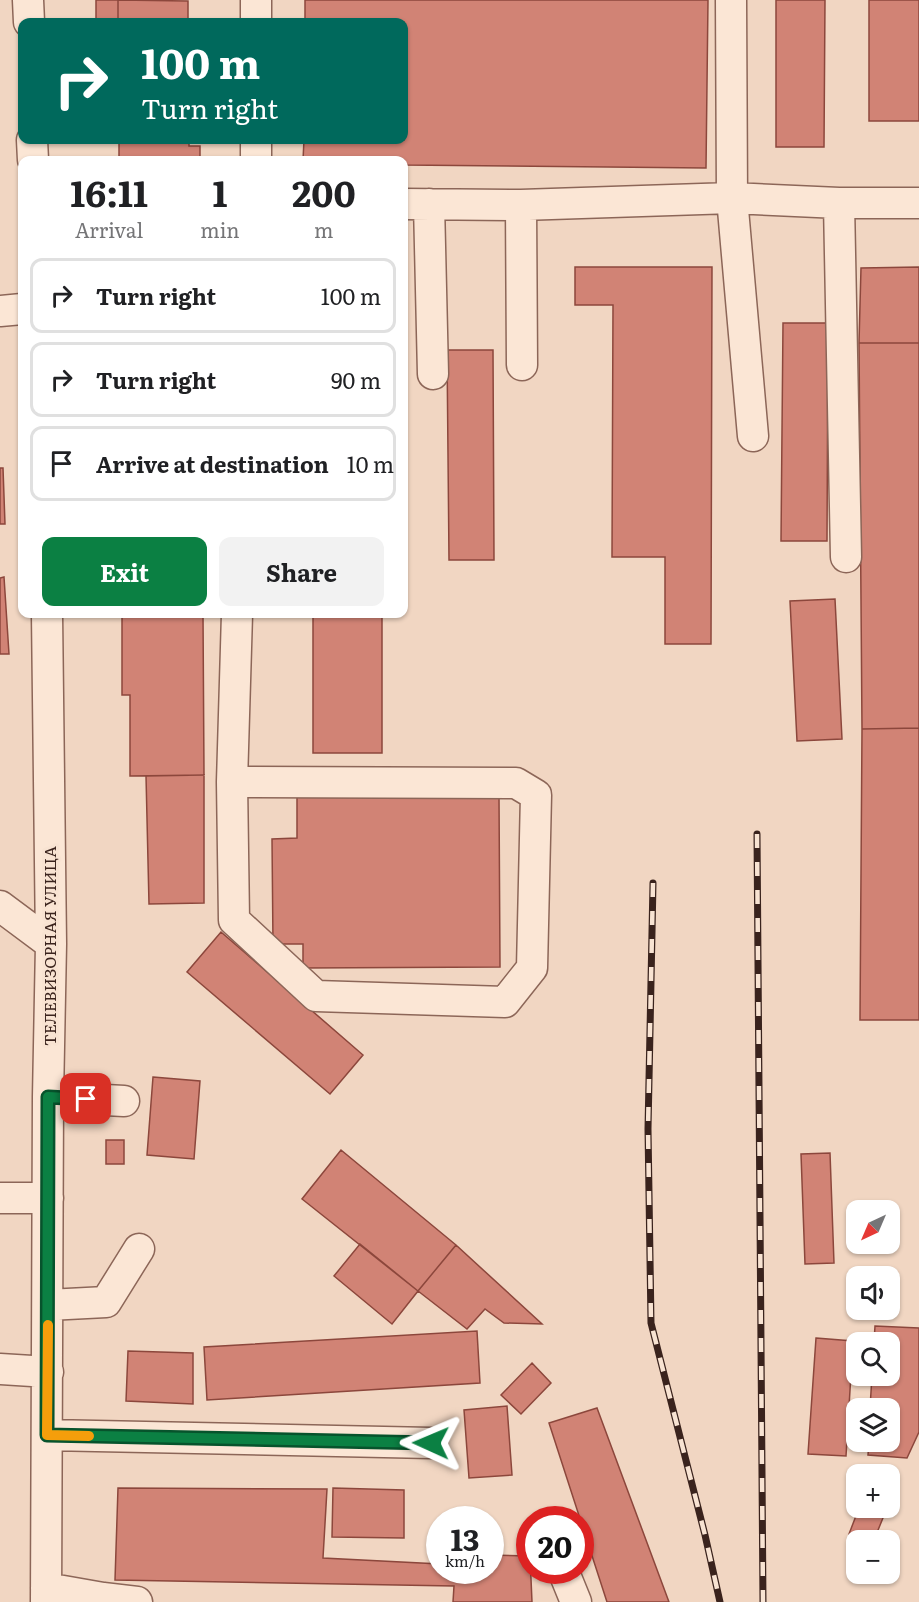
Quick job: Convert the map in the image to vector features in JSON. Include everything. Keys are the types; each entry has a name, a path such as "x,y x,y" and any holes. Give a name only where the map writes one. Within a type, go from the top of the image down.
{"street":[{"path":"28,0 29,18"},
{"path":"256,0 256,18"},
{"path":"731,0 732,198 753,436"},
{"path":"433,374 416,204 521,205 732,198 839,203 919,203"},
{"path":"839,203 846,557"},
{"path":"521,205 522,365"},
{"path":"0,311 18,309"},
{"name":"ТЕЛЕВИЗОРНАЯ УЛИЦА","path":"46,1595 48,1097 51,944 47,618"},
{"path":"232,782 516,783 536,795 532,968 505,1002 316,996 234,920 232,782 237,618"},
{"path":"0,906 51,944"},
{"path":"48,1097 124,1101"},
{"path":"0,1198 48,1198"},
{"path":"48,1305 106,1302 139,1249"},
{"path":"0,1369 48,1371"},
{"path":"47,1435 431,1443"},
{"path":"569,1584 576,1602"},
{"path":"46,1595 137,1602"}],"building":[{"path":"96,0 118,0 118,18 96,18"},
{"path":"118,0 188,1 188,18 118,18"},
{"path":"305,0 708,0 706,168 408,165 408,156 303,156 304,144 408,144 408,18 305,18"},
{"path":"776,0 825,0 824,147 776,147"},
{"path":"869,0 919,0 919,121 869,121"},
{"path":"119,144 200,146 200,156 119,156"},
{"path":"575,267 712,267 711,644 665,644 665,557 612,557 613,305 575,305"},
{"path":"919,267 919,343 859,343 861,268"},
{"path":"783,323 828,323 827,541 781,541"},
{"path":"859,343 919,343 919,728 862,729"},
{"path":"447,350 493,350 494,560 449,560"},
{"path":"0,468 3,468 5,524 0,524"},
{"path":"4,577 9,654 0,654 0,578"},
{"path":"835,599 842,739 797,741 790,601"},
{"path":"122,618 203,618 204,775 130,776 130,695 122,695"},
{"path":"313,618 382,618 382,753 313,753"},
{"path":"919,728 919,1020 860,1020 862,729"},
{"path":"204,775 204,903 149,904 146,776"},
{"path":"499,796 500,967 303,968 303,944 273,944 272,839 297,838 297,797"},
{"path":"221,932 363,1055 330,1094 187,972"},
{"path":"153,1077 200,1081 194,1159 147,1155"},
{"path":"106,1140 124,1140 124,1164 106,1164"},
{"path":"341,1150 456,1245 418,1291 302,1199"},
{"path":"830,1153 834,1263 805,1264 801,1154"},
{"path":"360,1244 418,1291 392,1324 334,1276"},
{"path":"456,1245 542,1324 504,1323 485,1309 467,1329 418,1291"},
{"path":"875,1326 919,1328 919,1432 907,1458 868,1455 868,1452 900,1452 900,1398 871,1398 871,1386 900,1386 900,1332 875,1332"},
{"path":"477,1331 480,1383 207,1400 204,1347"},
{"path":"816,1338 846,1340 846,1386 850,1386 850,1398 846,1398 846,1456 808,1454"},
{"path":"128,1351 193,1353 193,1404 126,1401"},
{"path":"532,1363 551,1383 521,1414 501,1395"},
{"path":"507,1406 512,1475 469,1478 464,1410"},
{"path":"597,1408 669,1602 607,1602 594,1562 594,1506 576,1506 549,1423"},
{"path":"118,1488 327,1489 323,1558 426,1563 426,1584 504,1584 504,1555 516,1556 516,1584 531,1584 532,1602 453,1602 454,1586 115,1580"},
{"path":"333,1488 404,1490 404,1538 332,1537"},
{"path":"855,1518 883,1518 878,1530 851,1530"}],"railway":[{"path":"757,834 763,1602"},
{"path":"653,883 648,1129 651,1323 720,1602"}],"slow traffic":[{"path":"48,1325 47,1435 89,1436"}],"route":[{"path":"86,1099 48,1097 47,1435 431,1443"}]}
